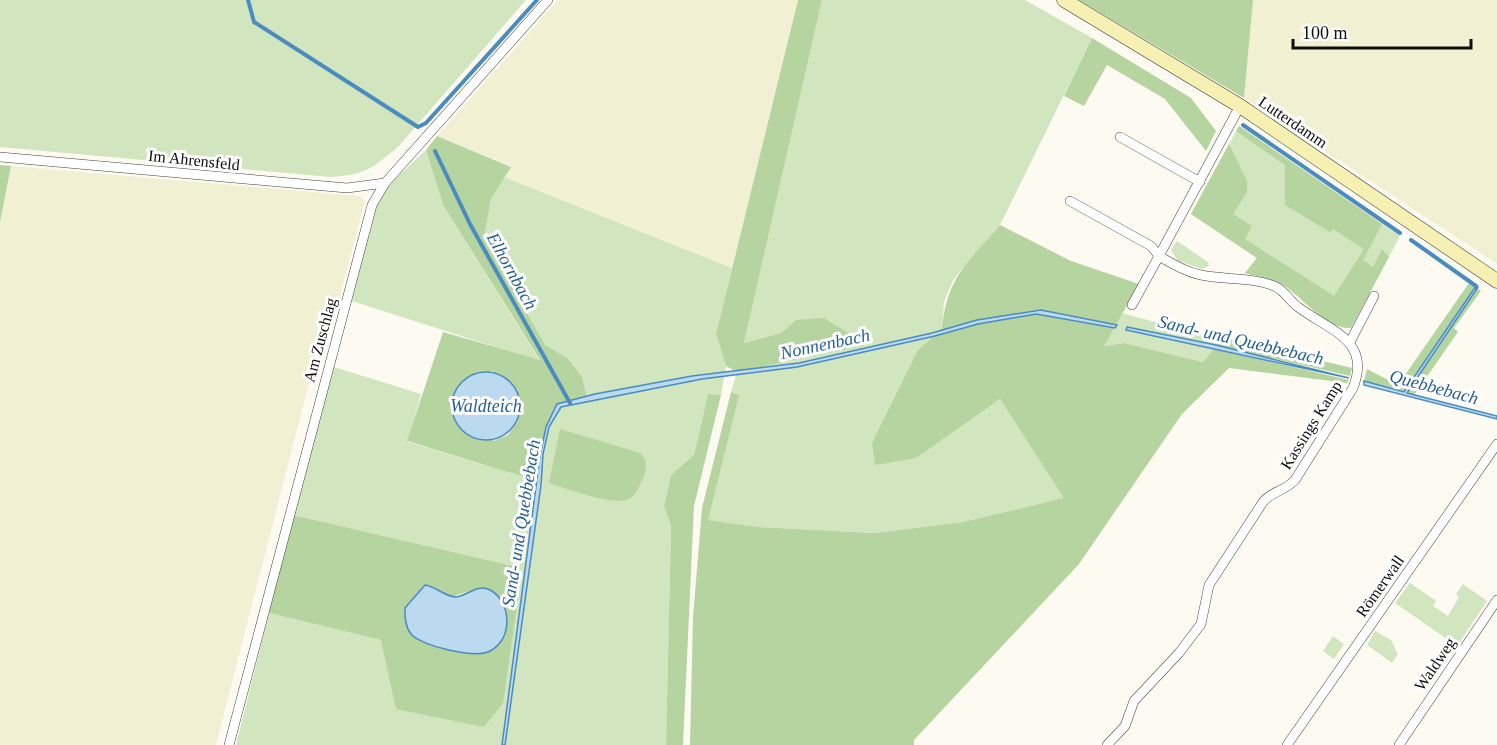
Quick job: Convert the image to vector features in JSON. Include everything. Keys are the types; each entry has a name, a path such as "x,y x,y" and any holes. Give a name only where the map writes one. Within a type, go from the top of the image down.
{"street":[{"name":"Am Zuschlag","path":"228,745 372,205 386,183 548,0"},
{"name":"Lutterdamm","path":"1065,0 1240,106 1497,281"},
{"path":"1132,305 1240,106"},
{"path":"1120,137 1200,182"},
{"name":"Im Ahrensfeld","path":"0,157 347,188 386,183"},
{"path":"1070,201 1151,246 1159,256 1191,273 1278,287 1296,306 1350,342 1374,296"},
{"name":"Kassings Kamp","path":"1107,745 1125,726 1134,701 1201,624 1209,585 1263,502 1270,494 1287,488 1295,480 1353,388 1358,367 1357,357 1350,342"},
{"name":"Römerwall","path":"1287,745 1497,444"},
{"name":"Waldweg","path":"1399,745 1497,600"}],"green space":[{"path":"0,0 526,0 398,147 367,170 352,175 330,177 0,147"},
{"path":"558,0 798,0 732,268 504,177 511,166 437,136"},
{"path":"798,0 822,0 744,343 781,333 796,320 824,318 856,338 863,346 737,372 726,366 716,334"},
{"path":"822,0 1025,0 1092,38 1000,225 953,280 944,302 942,329 918,350 915,458 1000,399 1065,498 963,522 875,533 758,527 707,520 738,395 731,392 737,372 863,346 796,320 781,333 744,343"},
{"path":"1079,0 1253,0 1244,98"},
{"path":"1253,0 1497,0 1497,264 1244,98"},
{"path":"1092,38 1191,98 1216,131 1206,151 1165,99 1107,65 1084,106 1064,96"},
{"path":"1239,126 1400,236 1351,328 1326,320 1279,283 1245,273 1257,258 1191,214"},
{"path":"1239,126 1382,224 1363,260 1373,267 1382,249 1389,257 1351,328 1326,320 1279,283 1245,273 1257,258 1191,214 1229,144 1247,181 1247,192 1233,214 1252,226 1245,239 1334,296 1364,249 1333,229 1330,232 1285,205 1285,165 1236,131"},
{"path":"437,136 511,167 491,199 484,238 545,345 567,358 582,377 587,400 560,407 550,419 537,481 407,441 443,332 540,360 443,205 426,150","holes":["493,371 518,420 508,435 493,441 464,379"]},
{"path":"426,150 443,205 540,361 352,301 374,212 393,181"},
{"path":"0,165 11,166 0,222"},
{"path":"11,166 359,196 365,201 328,341 319,344 216,745 0,745 0,222"},
{"path":"504,177 732,268 716,334 726,366 721,395 708,394 694,455 671,475 664,505 671,526 666,745 236,745 269,613 381,640 513,566 293,515 334,367 421,394 408,442 537,481 550,419 560,407 567,358 545,346 484,238 491,199"},
{"path":"1000,225 1071,261 1139,284 1104,346 1124,343 1203,362 1214,349 1349,380 1347,383 1229,368 1182,414 1079,564 914,740 914,745 690,745 693,617 702,508 731,392 739,395 708,520 758,527 875,533 963,522 1064,498 1000,399 916,458 875,465 872,443 918,350 942,329 954,283 961,271"},
{"path":"1177,241 1208,262 1209,266 1202,269 1178,261 1171,250"},
{"path":"1469,283 1481,291 1454,328 1458,332 1414,395 1364,381 1367,369 1398,385"},
{"path":"1122,313 1177,328 1224,337 1216,345 1127,327 1127,330 1214,349 1203,362 1124,343 1103,346"},
{"path":"1224,337 1352,368 1350,376 1216,345"},
{"path":"708,394 721,395 694,506 683,745 666,745 671,526 664,506 671,475 694,455"},
{"path":"560,429 640,453 646,462 646,468 633,496 614,501 549,483"},
{"path":"293,515 513,566 521,578 503,703 484,727 396,709 381,640 269,613","holes":["429,585 452,597 472,590 464,653 431,643"]},
{"path":"1410,583 1436,601 1433,606 1448,616 1459,597 1456,594 1463,584 1487,601 1457,646 1395,603"},
{"path":"1375,631 1391,640 1398,654 1392,663 1367,645"},
{"path":"1333,636 1344,644 1334,659 1323,651"}],"water":[{"path":"1476,286 1478,287 1407,393 1497,416 1497,419 1364,385 1364,381 1404,392"},
{"path":"1041,310 1117,325 1115,328 1036,314 978,324 797,367 702,379 561,407 549,427 543,454 541,485 505,745 502,745 540,456 546,427 557,404 595,394 692,376 799,363 932,333 977,320"},
{"path":"1127,327 1216,345 1349,378 1126,330"},
{"name":"Waldteich","path":"479,372 493,372 505,377 515,387 520,406 515,425 505,435 493,440 479,440 467,435 457,425 452,413 452,399 457,387 467,377"},
{"path":"425,585 455,597 481,588 497,595 506,611 507,620 503,638 498,645 490,651 473,653 436,647 417,639 406,625 405,608"}],"waterway":[{"path":"248,0 254,22 418,127 426,123 537,0"},
{"path":"1243,125 1400,233"},
{"name":"Elhornbach","path":"435,151 470,224 570,403"},
{"path":"1411,240 1476,288"}],"water label":[{"name":"Sand- und Quebbebach","path":"1241,340"},
{"name":"Nonnenbach","path":"825,344"},
{"name":"Quebbebach","path":"1434,387"},
{"name":"Sand- und Quebbebach","path":"521,523"}]}
